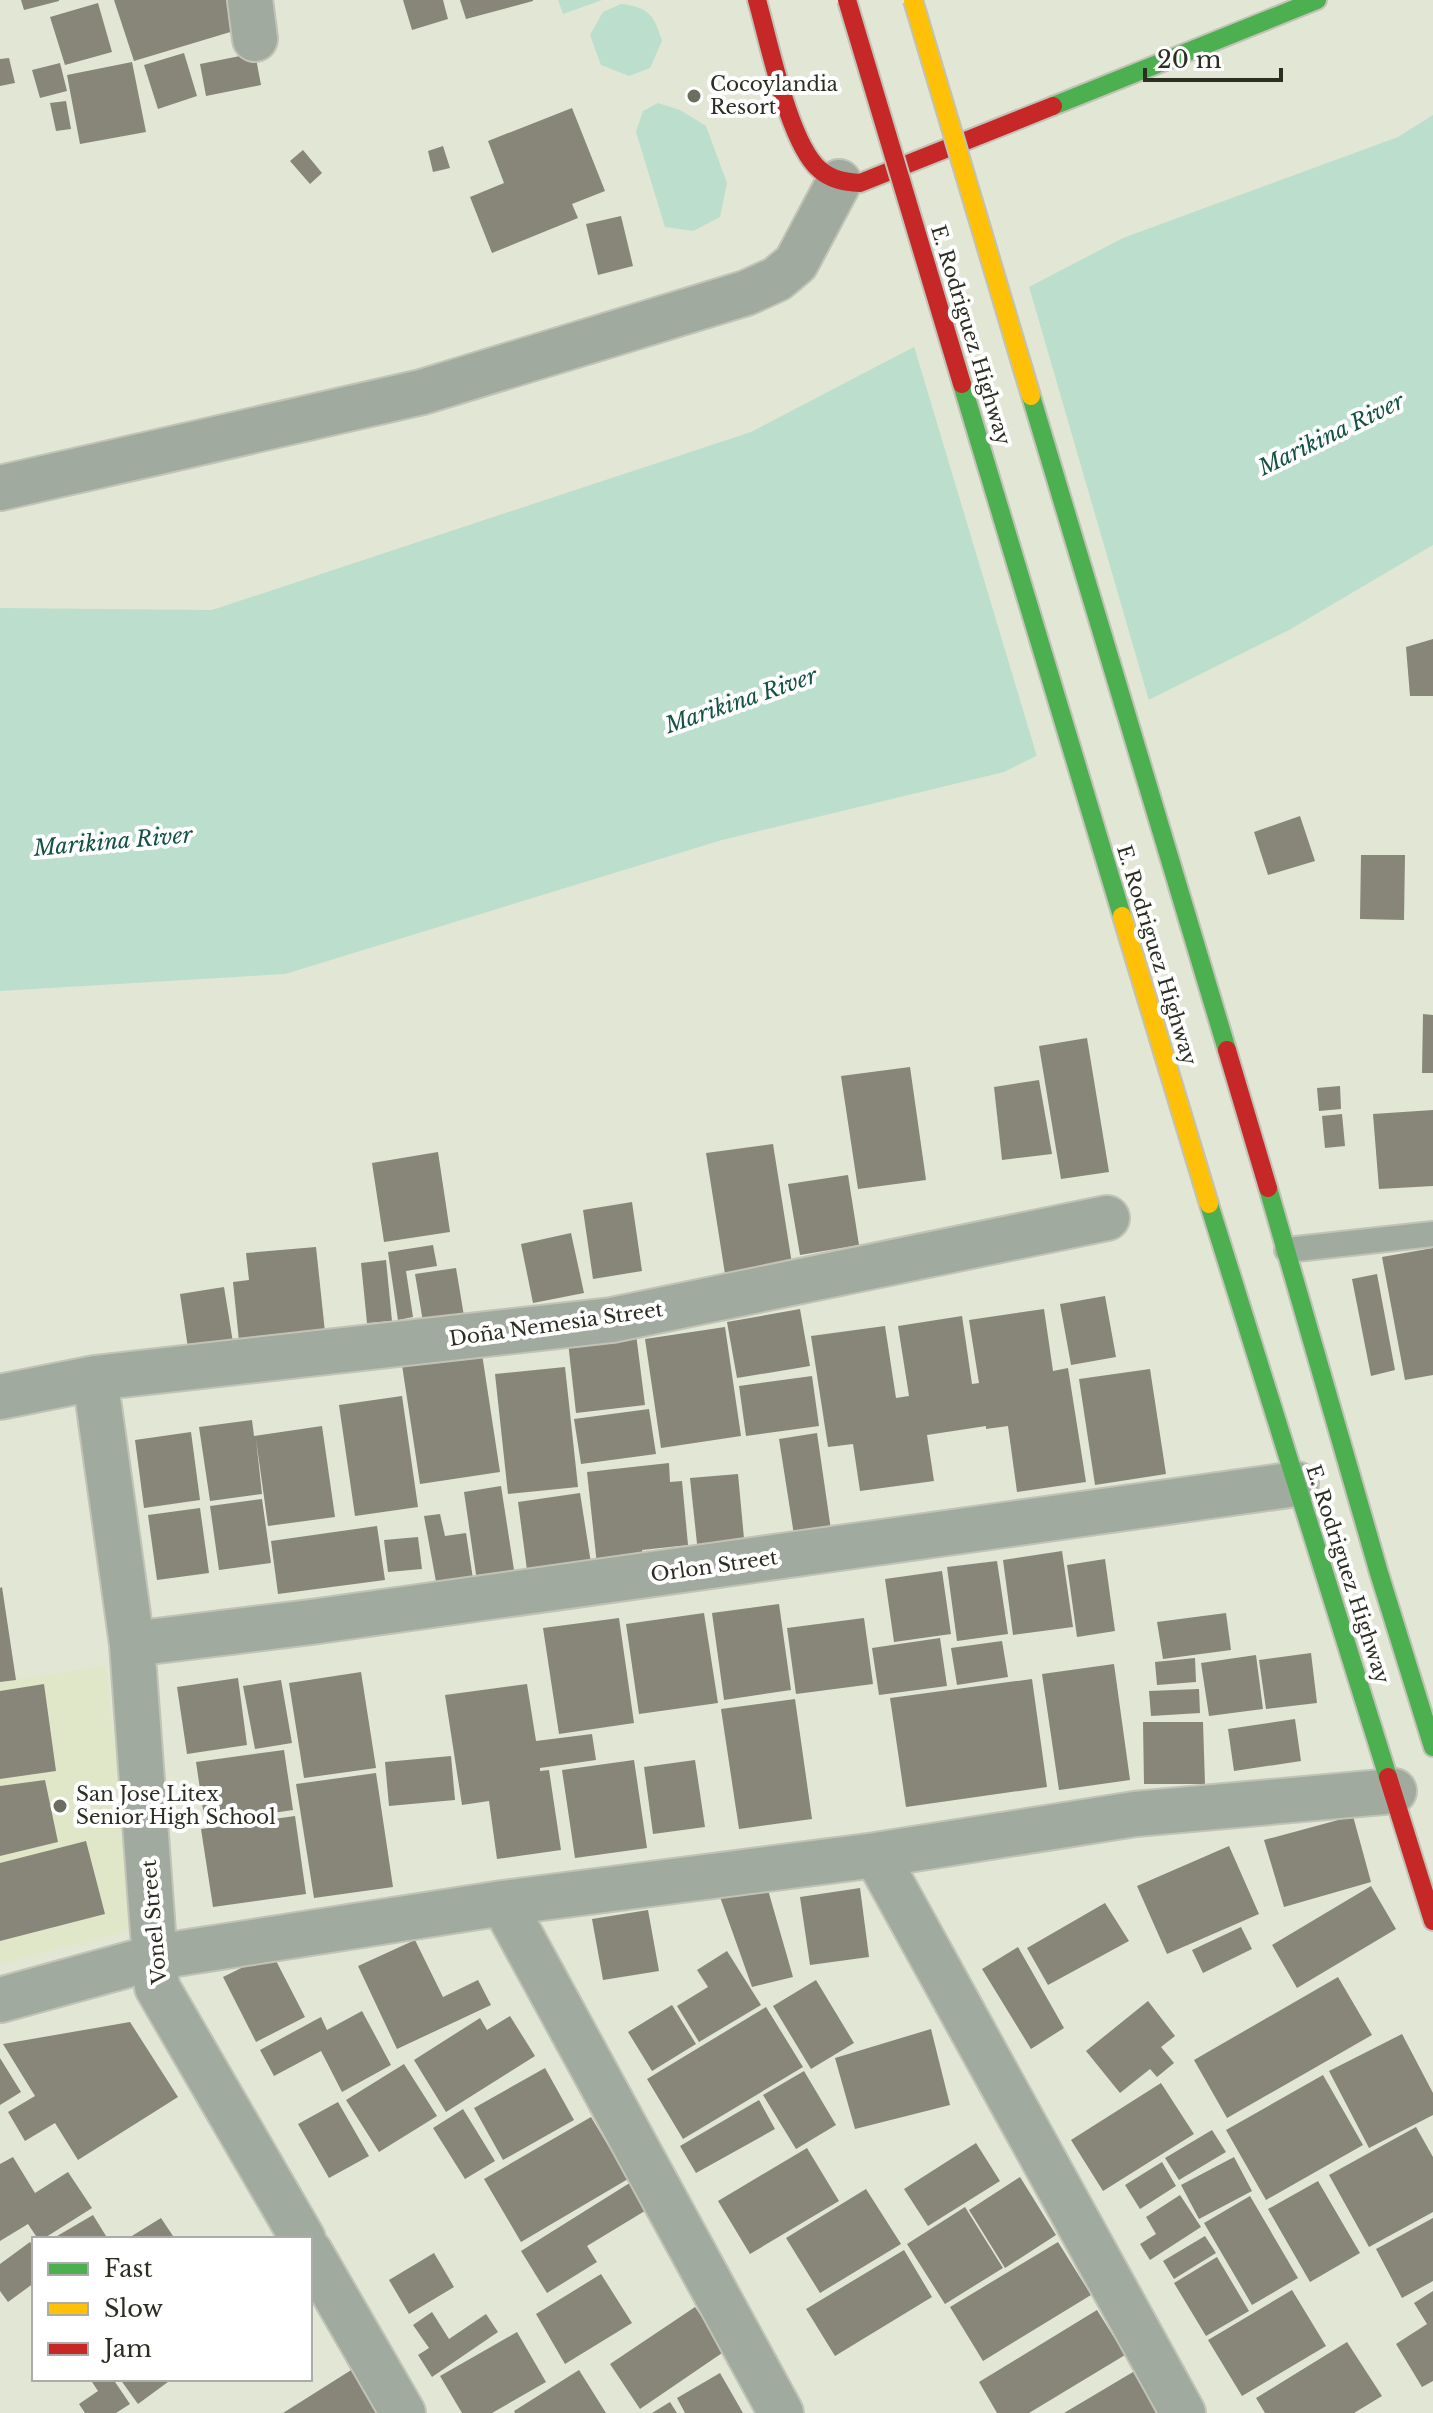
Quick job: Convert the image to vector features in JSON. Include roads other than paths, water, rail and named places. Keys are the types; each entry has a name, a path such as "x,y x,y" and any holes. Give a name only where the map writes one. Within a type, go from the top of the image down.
{"main road":[{"path":"757,0 798,141 822,171 839,182 860,183 1317,0"},
{"name":"E. Rodriguez Highway","path":"847,0 1209,1204 1233,1256 1296,1484 1433,1921"},
{"name":"E. Rodriguez Highway","path":"913,0 1268,1188 1279,1250 1433,1747"}],"street":[{"path":"0,488 422,392 746,293 777,279 796,263 839,182"},
{"name":"Doña Nemesia Street","path":"0,1397 95,1378 612,1320 1107,1218"},
{"name":"Vonel Street","path":"95,1378 132,1644 157,1987 302,2237"},
{"name":"Orlon Street","path":"132,1644 1296,1484"},
{"path":"0,2000 156,1957 503,1903 876,1855 1135,1814 1394,1791"},
{"path":"876,1855 1183,2413"},
{"path":"503,1903 781,2413"},
{"path":"312,2255 403,2413"}],"lane":[{"path":"1279,1250 1433,1234"}],"water":[{"path":"558,0 602,0 563,14"},
{"path":"621,4 638,7 649,14 662,41 650,68 629,76 601,65 590,35 603,12"},
{"path":"658,103 680,110 706,126 727,183 720,217 693,231 665,227 636,132 643,111"},
{"name":"Marikina River","path":"1433,115 1433,545 1289,630 1004,772 722,840 285,974 0,991 0,608 212,610 751,432 1123,238 1398,137"}],"place":[{"name":"Cocoylandia Resort","path":"694,96"},
{"name":"San Jose Litex Senior High School","path":"60,1806"}]}
